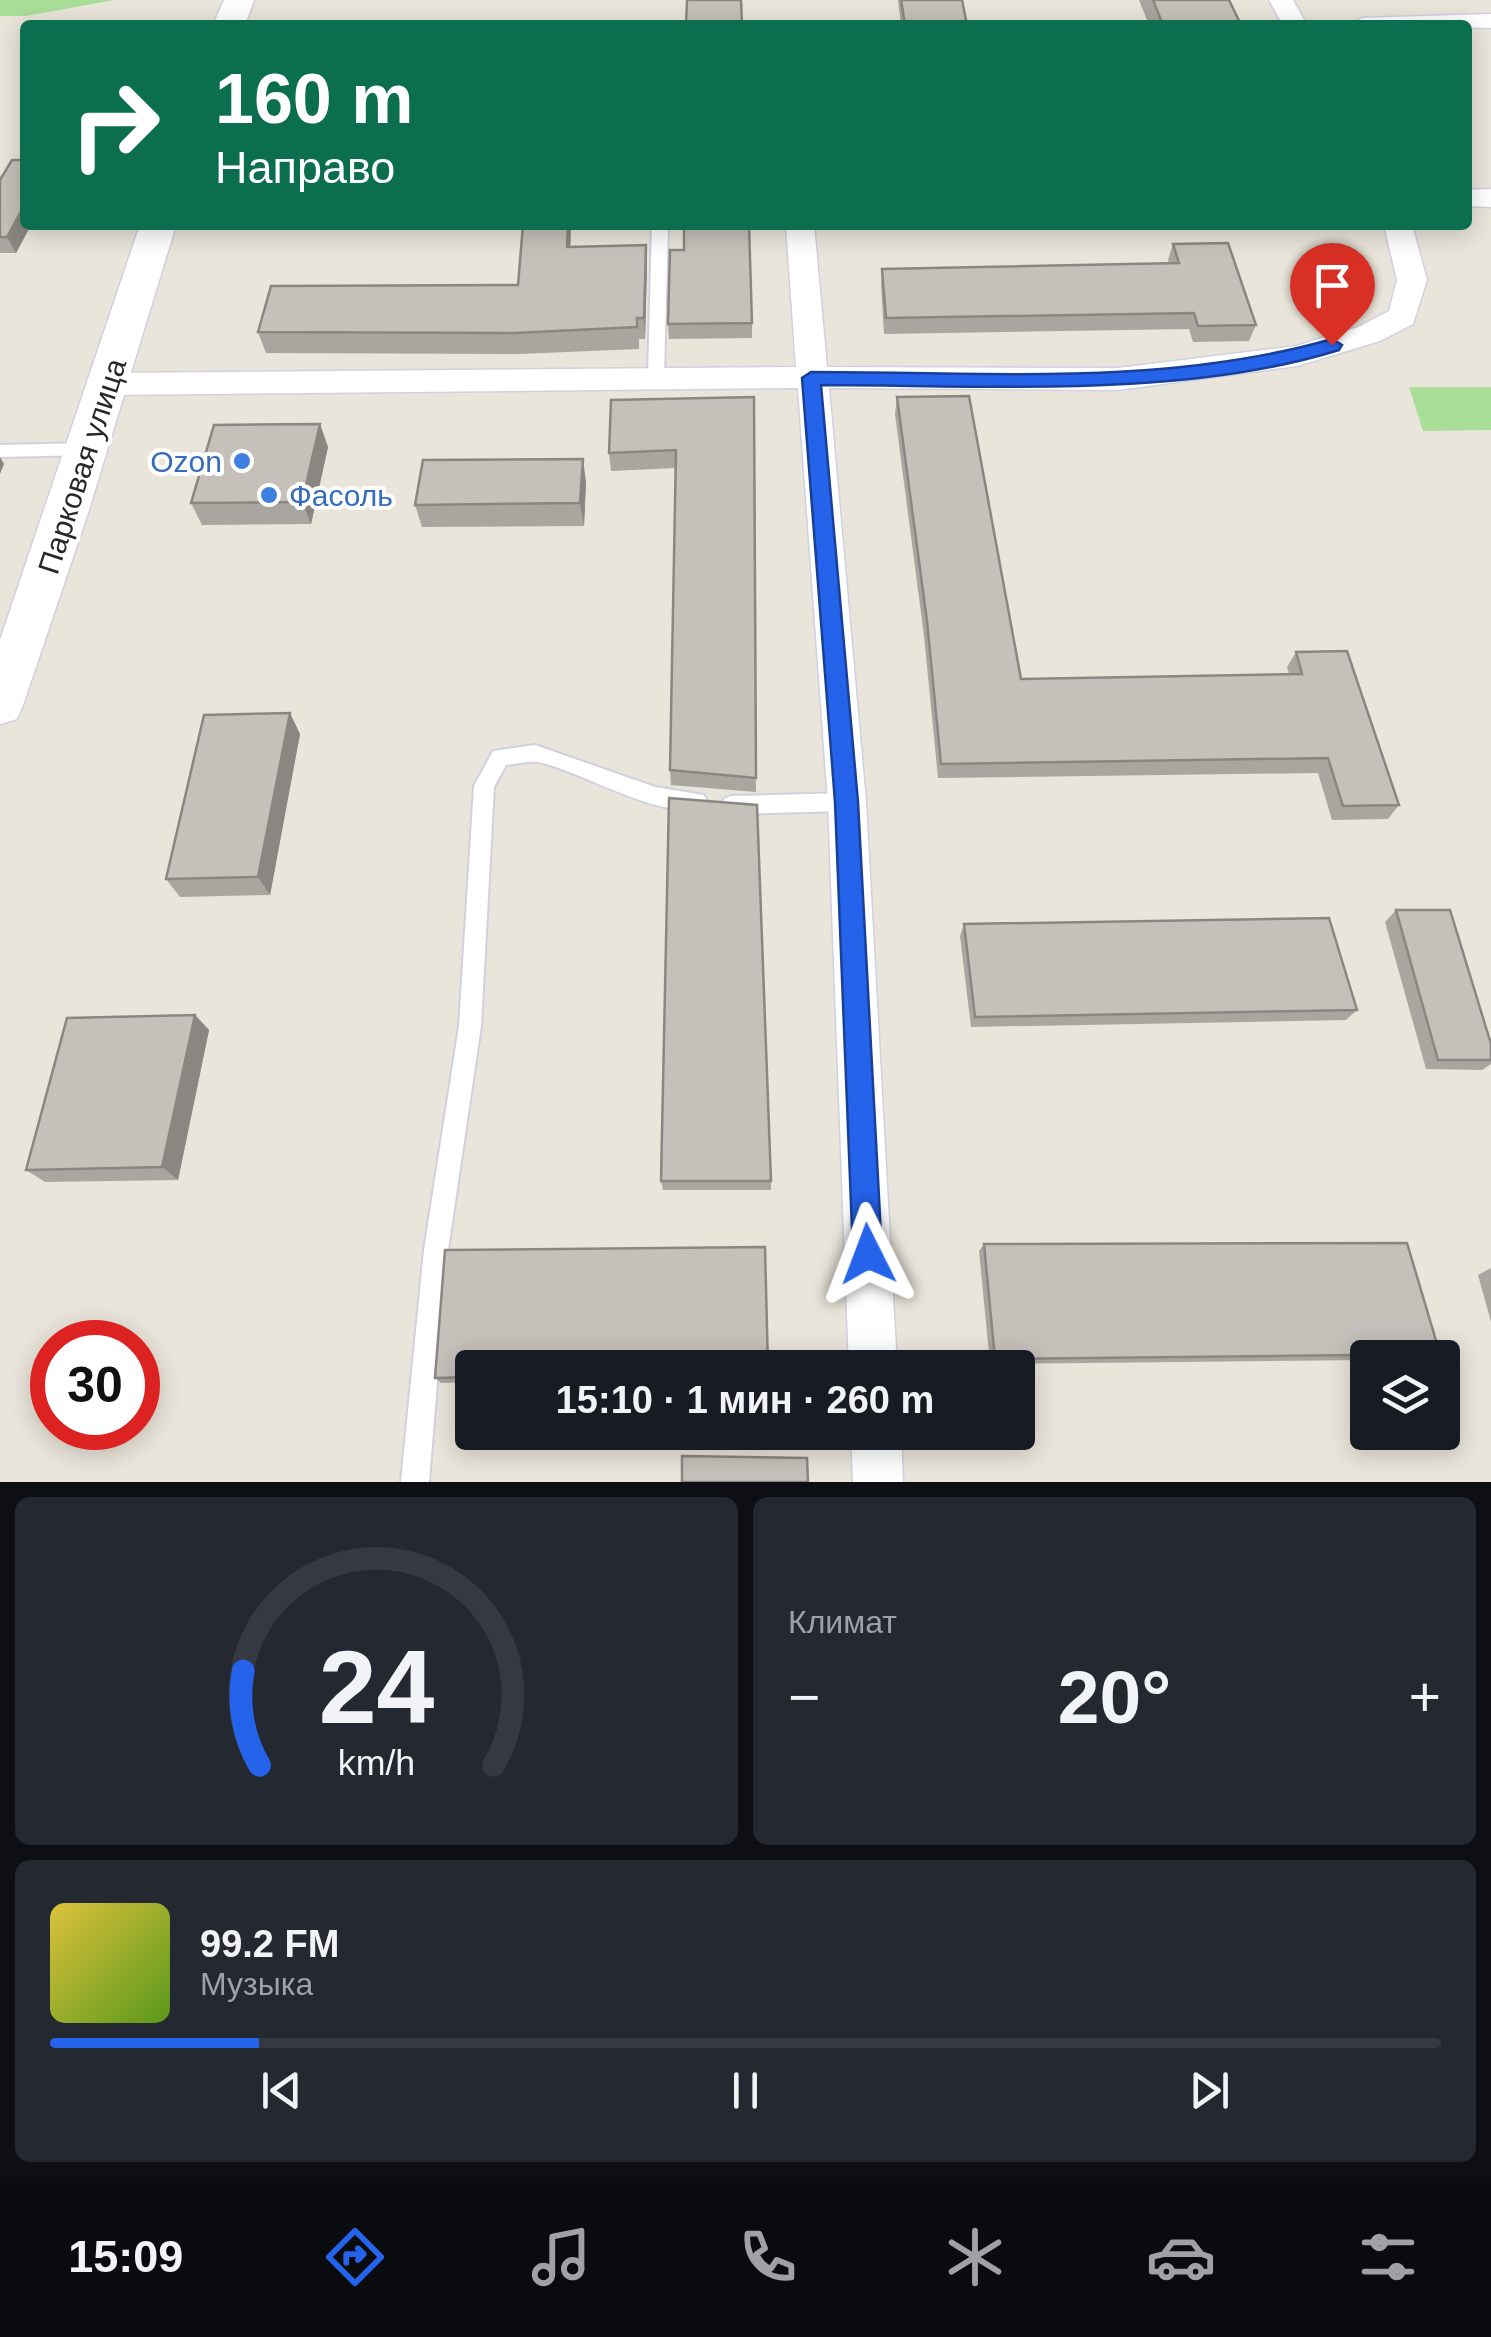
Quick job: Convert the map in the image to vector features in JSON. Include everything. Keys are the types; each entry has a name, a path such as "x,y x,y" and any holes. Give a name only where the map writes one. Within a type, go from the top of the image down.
{"street":[{"name":"Парковая улица","path":"0,704 110,384 156,230"},
{"path":"800,230 847,802 871,1350"},
{"path":"110,384 656,377 1118,379 1296,356 1368,334 1402,317 1412,280 1399,230"},
{"path":"877,1450 878,1482"}],"lane":[{"path":"656,377 660,230"},
{"path":"0,451 88,449"},
{"path":"415,1482 436,1250 470,1026 484,786 500,757 534,753 655,796 734,806 847,802"}],"green space":[{"path":"0,0 114,0 26,16 0,16"},
{"path":"1409,387 1491,387 1491,430 1423,431"}],"building":[{"path":"687,0 741,0 742,20 686,20"},
{"path":"901,0 962,0 966,20 904,20"},
{"path":"1153,0 1229,0 1239,20 1161,20"},
{"path":"12,160 20,160 20,213 7,237 0,237 0,180"},
{"path":"523,230 568,230 567,247 646,245 644,318 637,318 637,327 515,333 258,332 271,286 518,285"},
{"path":"684,230 749,230 752,323 668,324 670,250 684,250"},
{"path":"1228,243 1256,325 1198,326 1194,313 886,318 882,269 1179,263 1173,244"},
{"path":"969,396 1021,679 1302,674 1296,652 1347,651 1399,805 1343,806 1328,758 941,764 927,621 897,397"},
{"path":"754,397 756,778 670,770 676,450 609,453 611,400"},
{"path":"320,424 302,502 191,503 214,425"},
{"path":"583,459 580,503 415,505 423,460"},
{"path":"290,713 258,877 166,879 204,715"},
{"path":"669,798 757,805 771,1181 661,1181"},
{"path":"1396,910 1450,910 1491,1044 1491,1060 1438,1060"},
{"path":"1329,918 1357,1010 975,1017 964,924"},
{"path":"195,1015 162,1167 26,1170 67,1018"},
{"path":"1407,1243 1436,1340 1350,1340 1350,1355 1035,1359 1035,1350 994,1350 984,1244"},
{"path":"765,1247 768,1350 455,1350 455,1377 435,1378 445,1250"},
{"path":"682,1456 807,1458 808,1482 682,1482"}],"place":[{"name":"Ozon","path":"242,461"},
{"name":"Фасоль","path":"269,495"}],"route":[{"path":"868,1254 847,802 811,378 1118,379 1296,356 1332,345"}]}
